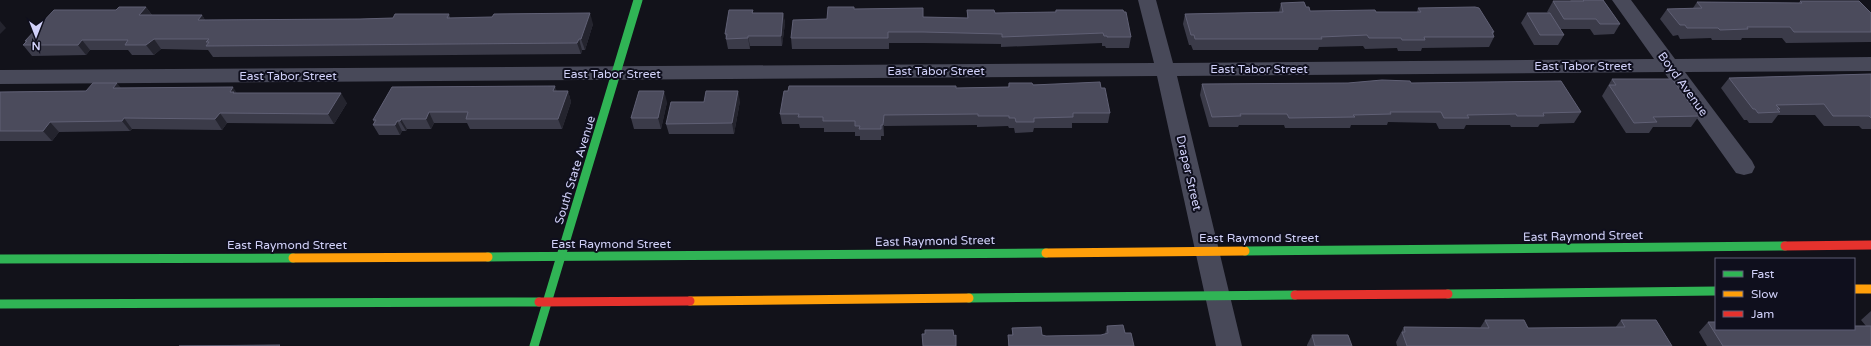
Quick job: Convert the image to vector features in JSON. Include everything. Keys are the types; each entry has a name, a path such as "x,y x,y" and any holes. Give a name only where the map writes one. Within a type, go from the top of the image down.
{"main road":[{"name":"South State Avenue","path":"534,346 638,0"},
{"name":"East Raymond Street","path":"0,259 1871,245"},
{"path":"1855,289 1871,289"},
{"path":"0,304 548,302 1715,291"}],"street":[{"name":"Draper Street","path":"1147,0 1165,69 1229,346"},
{"name":"Boyd Avenue","path":"1621,0 1744,167"},
{"name":"East Tabor Street","path":"0,77 617,74 1871,64"}],"building":[{"path":"1583,0 1603,0 1620,24 1600,24 1596,19 1564,19 1553,1 1584,1"},
{"path":"1800,1 1859,1 1871,13 1871,32 1794,32 1790,27 1747,27 1748,29 1720,30 1718,28 1687,28 1685,25 1680,25 1667,9 1702,8 1697,2 1802,3"},
{"path":"1304,2 1306,7 1309,7 1310,11 1375,10 1376,12 1421,12 1418,8 1475,7 1479,8 1494,32 1492,32 1494,37 1424,37 1425,40 1402,40 1401,38 1369,38 1367,35 1321,37 1322,39 1195,39 1194,35 1191,35 1185,14 1283,12 1281,3"},
{"path":"119,7 146,7 139,15 202,15 198,20 393,18 395,14 449,14 447,18 492,17 494,14 590,13 581,39 579,39 577,43 206,46 209,42 206,42 209,39 154,39 146,45 125,45 128,40 82,40 78,45 23,45 54,10 116,10"},
{"path":"828,7 854,7 854,9 923,8 923,17 968,18 967,10 994,10 995,13 1056,12 1056,10 1123,10 1126,12 1131,37 1107,37 1104,36 1103,33 1002,37 1002,34 888,32 888,38 791,38 793,20 827,19"},
{"path":"729,10 753,10 752,13 783,13 781,36 748,36 748,38 726,39 727,34 725,34"},
{"path":"1527,13 1550,13 1564,35 1540,35"},
{"path":"1871,74 1871,118 1869,116 1833,116 1824,104 1776,105 1780,109 1777,109 1780,112 1758,113 1755,109 1753,109 1729,78"},
{"path":"1612,79 1672,79 1699,116 1653,117 1657,122 1634,123 1609,85 1616,85"},
{"path":"1382,80 1410,81 1411,83 1561,81 1581,112 1543,113 1544,116 1517,116 1516,114 1467,115 1469,118 1444,118 1441,112 1390,112 1391,114 1353,115 1355,117 1289,118 1287,114 1240,114 1241,116 1212,117 1202,84 1348,83"},
{"path":"1100,82 1101,88 1105,88 1110,113 1073,113 1073,117 1034,118 1034,122 1016,122 1015,118 1009,118 1009,116 978,116 978,114 884,115 881,129 859,129 860,126 855,126 855,121 823,121 823,117 798,117 799,114 780,114 784,91 788,91 789,86 956,86 956,88 1009,87 1009,83 1032,83 1033,85"},
{"path":"93,83 117,83 113,88 233,87 230,92 234,92 233,93 341,93 328,114 220,113 215,119 124,118 122,121 50,122 43,131 0,131 0,92 86,91"},
{"path":"555,86 553,91 568,91 558,119 466,119 468,112 429,112 426,119 401,119 400,121 397,121 395,125 373,125 376,120 373,120 392,87"},
{"path":"639,91 664,91 658,118 631,118"},
{"path":"706,91 738,91 732,123 666,124 671,102 704,102"},
{"path":"1485,320 1524,320 1528,328 1625,327 1621,320 1656,320 1672,346 1407,346 1402,332 1405,332 1404,327 1489,328"},
{"path":"1708,322 1715,322 1715,330 1855,330 1855,326 1871,326 1871,346 1723,346"},
{"path":"1123,325 1125,333 1131,333 1134,346 1009,346 1008,335 1013,335 1012,328 1041,327 1042,335 1046,336 1101,335 1108,333 1107,326"},
{"path":"925,330 953,330 954,336 956,335 956,346 923,346 922,334 925,334"},
{"path":"1312,335 1348,335 1352,346 1315,346"},
{"path":"280,345 279,346 179,346"}],"traffic: fast":[{"path":"534,346 638,0"},
{"path":"1245,251 1785,246"},
{"path":"488,257 1046,253"},
{"path":"0,259 293,258"},
{"path":"1448,294 1715,291"},
{"path":"969,298 1295,295"},
{"path":"0,304 539,302"}],"traffic: slow":[{"path":"1046,253 1245,251"},
{"path":"293,258 488,257"},
{"path":"1855,289 1871,289"},
{"path":"690,301 969,298"}],"traffic: jam":[{"path":"1785,246 1871,245"},
{"path":"1295,295 1448,294"},
{"path":"539,302 690,301"}]}
